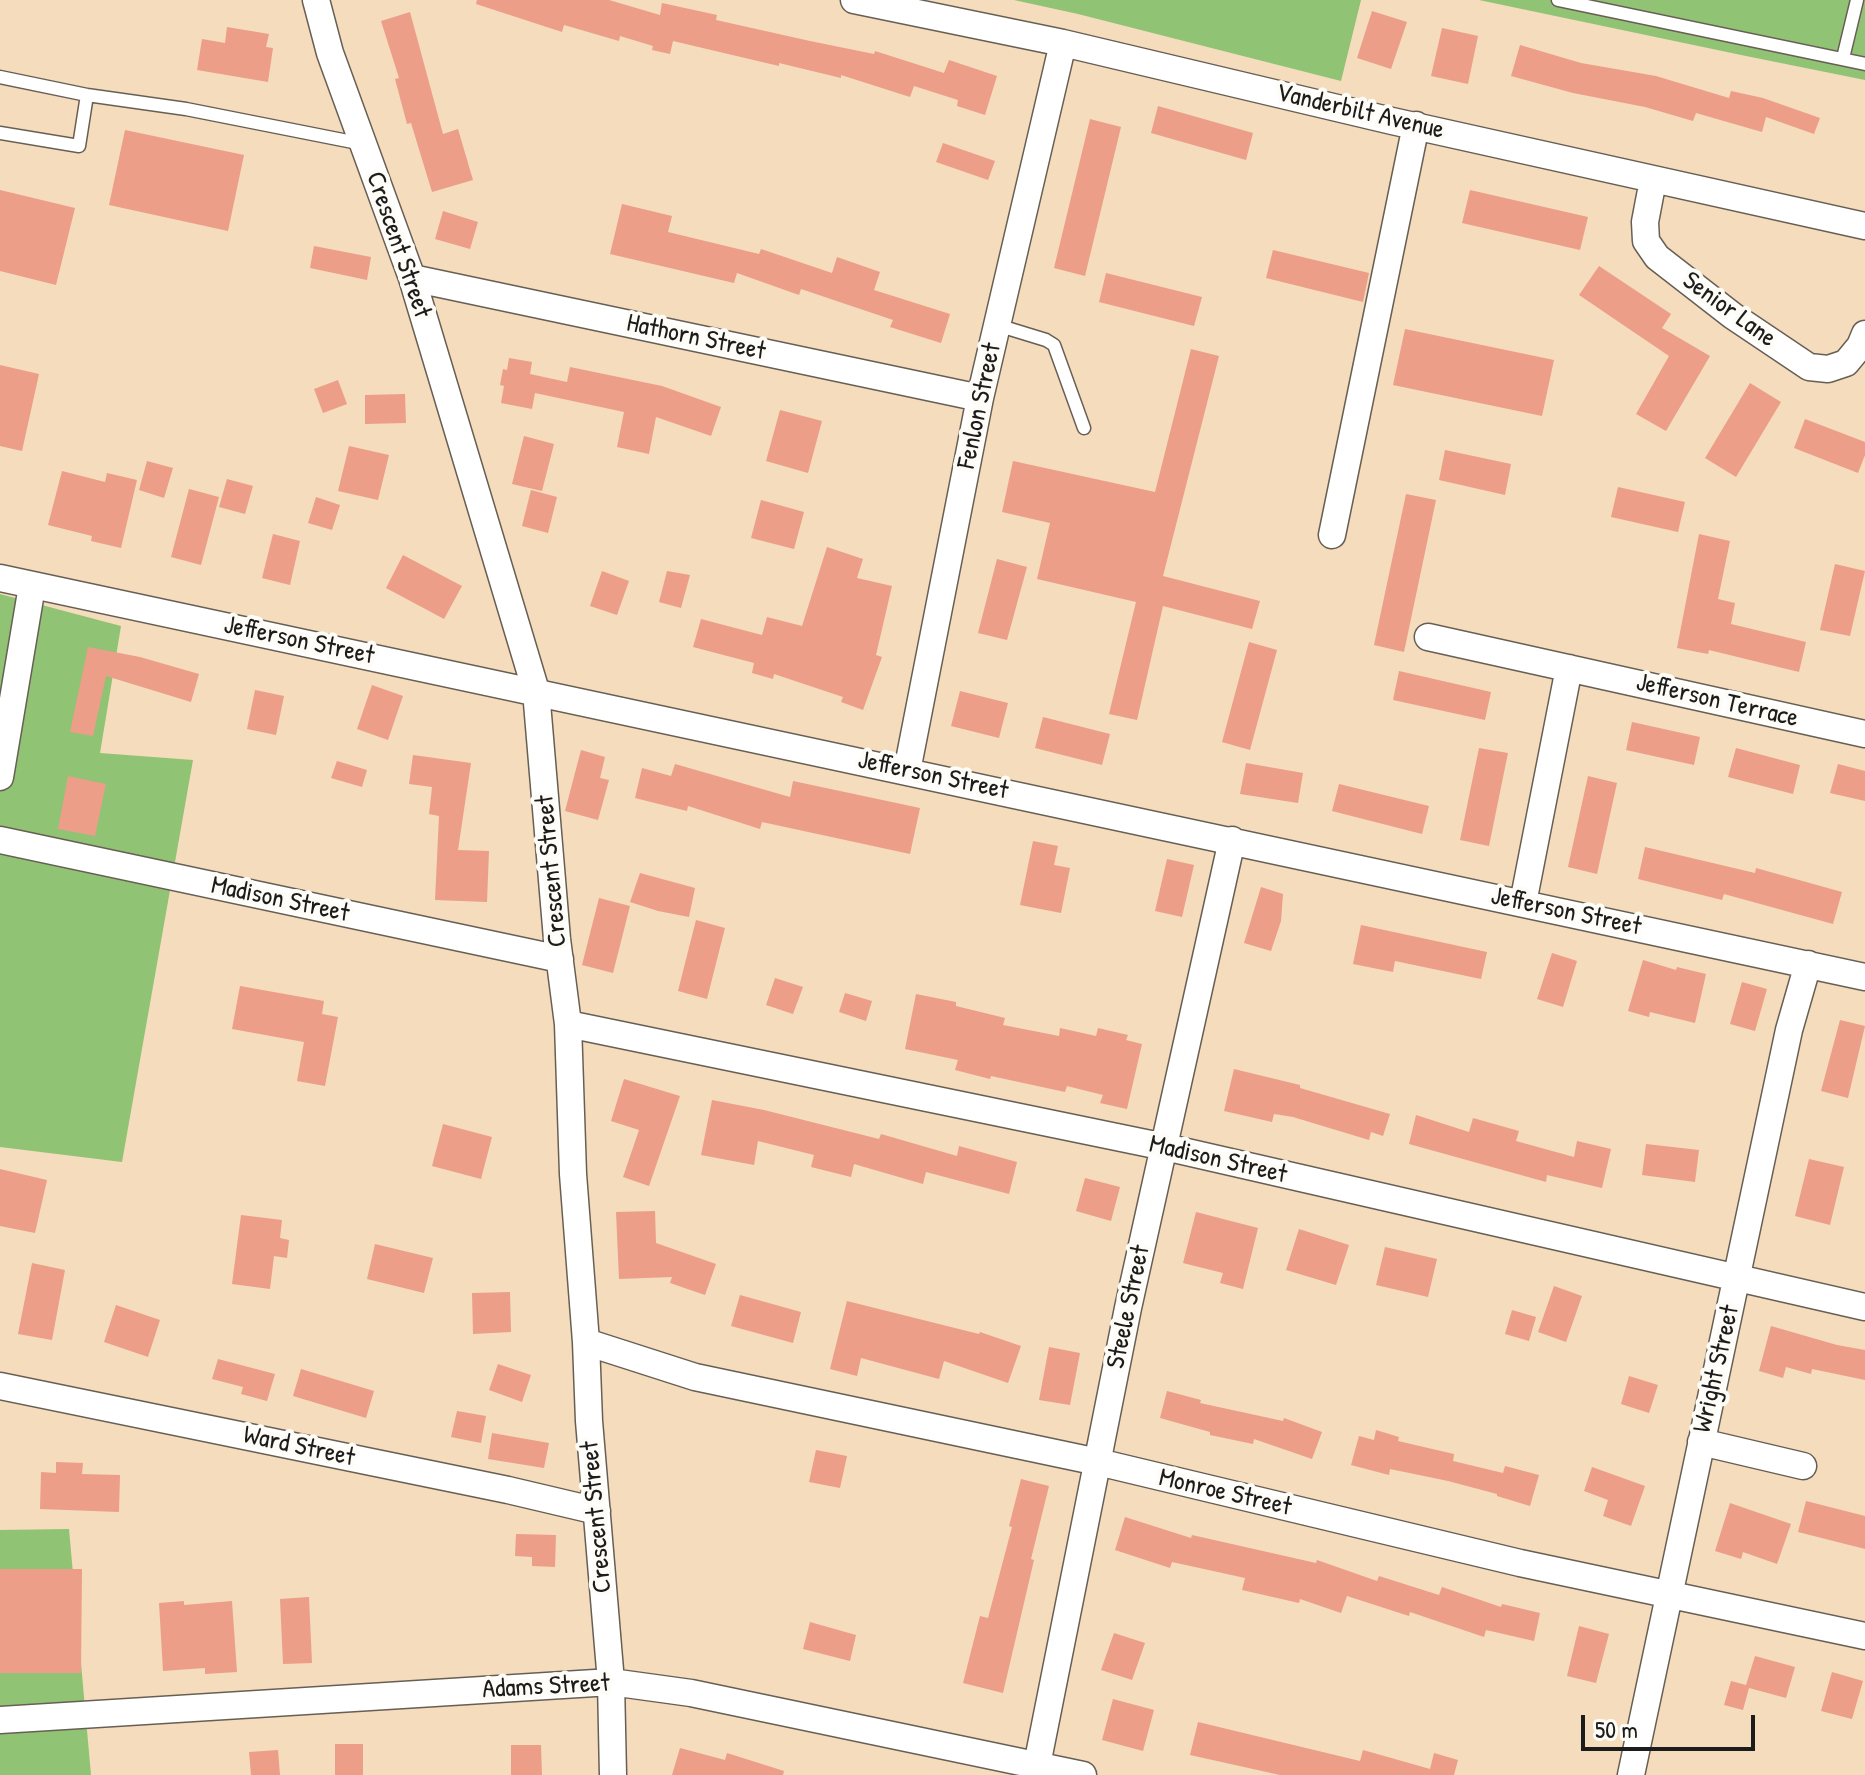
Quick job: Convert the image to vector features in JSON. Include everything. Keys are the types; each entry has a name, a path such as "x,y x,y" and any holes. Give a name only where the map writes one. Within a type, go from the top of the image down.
{"street":[{"name":"Crescent Street","path":"316,0 330,53 412,278 536,691 568,1024 573,1174 589,1421 611,1682 613,1775"},
{"name":"Vanderbilt Avenue","path":"854,0 1063,43 1865,226"},
{"name":"Fenlon Street","path":"907,771 980,398 1063,43"},
{"path":"1332,535 1416,125"},
{"name":"Senior Lane","path":"1653,180 1645,222 1646,241 1657,257 1733,316 1809,367 1828,369 1846,363 1865,334"},
{"name":"Hathorn Street","path":"412,278 980,398"},
{"name":"Jefferson Street","path":"0,578 1865,977"},
{"path":"0,777 32,586"},
{"name":"Jefferson Terrace","path":"1428,637 1865,734"},
{"path":"1523,903 1569,668"},
{"name":"Madison Street","path":"0,840 560,959"},
{"name":"Steele Street","path":"1036,1770 1128,1308 1232,840"},
{"name":"Wright Street","path":"1631,1775 1789,1030 1808,964"},
{"name":"Madison Street","path":"568,1024 1165,1147 1865,1307"},
{"name":"Monroe Street","path":"586,1342 695,1377 1098,1462 1520,1563 1865,1636"},
{"name":"Ward Street","path":"0,1386 597,1511"},
{"path":"1701,1442 1803,1466"},
{"name":"Adams Street","path":"0,1720 611,1682 691,1693 1036,1770 1083,1775"}],"lane":[{"path":"1558,0 1865,64"},
{"path":"1843,58 1857,0"},
{"path":"0,77 363,144"},
{"path":"0,133 79,146 87,95"},
{"path":"997,325 1054,345 1084,428"}],"green space":[{"path":"1014,0 1361,0 1341,81"},
{"path":"1479,0 1865,0 1865,80 1746,56"},
{"path":"0,594 121,626 100,753 193,760 122,1162 0,1147"},
{"path":"69,1529 91,1775 0,1775 0,1530"}],"building":[{"path":"477,0 609,0 660,15 662,3 717,15 716,20 874,54 875,51 944,73 949,60 997,76 985,115 957,106 958,100 914,86 910,97 841,75 841,78 779,63 779,66 673,41 670,54 620,36 619,41 564,25 562,32 476,4"},
{"path":"1372,11 1407,22 1391,69 1357,58"},
{"path":"410,12 443,134 458,129 473,180 432,192 411,123 407,124 395,79 399,78 381,21"},
{"path":"227,27 269,34 266,47 273,48 268,82 197,70 202,39 225,43"},
{"path":"1442,28 1478,36 1468,84 1431,76"},
{"path":"1520,45 1581,63 1656,76 1729,98 1731,91 1763,98 1820,118 1814,134 1766,117 1762,132 1696,113 1693,121 1645,107 1573,93 1511,76"},
{"path":"1158,106 1253,133 1246,160 1151,133"},
{"path":"1090,119 1121,127 1085,276 1054,268"},
{"path":"125,130 244,155 228,231 109,205"},
{"path":"943,143 995,161 988,180 936,162"},
{"path":"0,190 75,208 56,285 0,271"},
{"path":"1470,190 1588,217 1580,250 1462,223"},
{"path":"622,204 672,216 668,232 759,254 761,249 832,273 837,257 880,272 874,290 950,314 941,343 890,327 893,320 801,289 799,295 737,273 734,283 610,254"},
{"path":"443,211 478,222 470,249 435,239"},
{"path":"314,246 371,257 367,280 310,268"},
{"path":"1273,250 1369,273 1363,302 1266,278"},
{"path":"1599,266 1671,314 1662,328 1710,356 1666,431 1636,414 1669,356 1579,295"},
{"path":"1106,273 1202,297 1194,326 1099,302"},
{"path":"1405,329 1554,360 1542,416 1393,385"},
{"path":"1191,349 1219,356 1163,576 1260,601 1252,629 1163,606 1137,720 1109,714 1136,602 1037,579 1050,523 1002,512 1013,461 1155,492"},
{"path":"509,358 532,362 530,374 567,382 570,367 662,386 721,407 711,436 656,417 649,454 617,447 624,412 535,393 532,409 501,403 504,386 500,385"},
{"path":"0,365 39,374 22,451 0,446"},
{"path":"338,380 347,404 323,413 314,389"},
{"path":"1750,383 1781,402 1736,477 1705,458"},
{"path":"405,394 406,423 365,424 365,395"},
{"path":"780,410 822,421 808,473 766,461"},
{"path":"1805,419 1865,442 1865,455 1858,473 1794,448"},
{"path":"524,436 554,444 542,491 512,484"},
{"path":"349,446 389,455 378,500 338,491"},
{"path":"1445,450 1511,464 1505,495 1439,480"},
{"path":"147,461 173,468 164,498 139,490"},
{"path":"62,471 105,482 107,473 137,480 121,548 91,541 92,536 48,525"},
{"path":"227,479 253,486 245,514 219,507"},
{"path":"1618,487 1685,502 1678,532 1611,517"},
{"path":"189,489 219,497 201,565 171,557"},
{"path":"531,490 557,497 548,533 522,526"},
{"path":"1406,494 1436,500 1404,652 1374,645"},
{"path":"316,497 340,505 332,530 308,523"},
{"path":"761,500 804,512 794,549 751,538"},
{"path":"273,534 300,541 290,585 262,578"},
{"path":"1699,534 1730,541 1718,599 1735,603 1731,624 1806,642 1799,672 1709,650 1708,654 1677,648"},
{"path":"827,547 863,559 857,578 892,586 876,655 882,657 863,710 841,702 843,697 774,674 773,679 752,673 754,663 693,647 701,619 762,635 767,617 802,626"},
{"path":"403,555 462,586 444,619 386,588"},
{"path":"997,559 1027,567 1007,640 978,633"},
{"path":"1835,564 1865,571 1850,636 1820,630"},
{"path":"602,571 629,581 617,615 590,606"},
{"path":"667,571 690,575 681,608 659,602"},
{"path":"1249,642 1277,650 1250,750 1222,742"},
{"path":"88,647 140,657 199,674 191,702 106,676 93,736 70,732"},
{"path":"1399,671 1491,692 1485,720 1393,700"},
{"path":"372,685 403,696 388,740 357,729"},
{"path":"255,690 284,696 276,735 247,729"},
{"path":"960,691 1008,703 999,738 951,726"},
{"path":"1043,717 1110,734 1102,765 1035,748"},
{"path":"1632,722 1700,737 1694,765 1626,750"},
{"path":"1479,748 1508,753 1489,846 1460,840"},
{"path":"1736,748 1800,765 1793,794 1728,777"},
{"path":"581,750 605,757 600,778 609,780 598,820 565,811"},
{"path":"413,755 471,763 458,850 489,851 487,902 435,900 439,816 429,814 432,787 409,784"},
{"path":"337,761 367,770 362,787 331,778"},
{"path":"1246,763 1303,773 1298,803 1240,794"},
{"path":"675,764 790,797 793,781 920,808 910,854 762,822 760,829 688,806 687,811 635,798 642,768 671,776"},
{"path":"1838,764 1865,771 1865,801 1830,793"},
{"path":"68,776 106,784 95,836 58,829"},
{"path":"1588,776 1617,783 1597,874 1568,867"},
{"path":"1339,784 1429,806 1422,834 1332,811"},
{"path":"1033,841 1058,846 1054,865 1070,868 1061,913 1020,905"},
{"path":"1645,847 1755,873 1756,868 1842,892 1833,924 1724,894 1722,900 1638,879"},
{"path":"1167,859 1194,865 1182,917 1155,911"},
{"path":"640,873 695,888 689,917 630,902"},
{"path":"1261,887 1283,894 1281,921 1271,951 1244,943"},
{"path":"599,898 630,906 613,973 582,965"},
{"path":"696,920 725,928 707,999 678,991"},
{"path":"1361,925 1487,952 1481,979 1395,961 1393,972 1353,964"},
{"path":"1552,953 1577,961 1563,1007 1537,999"},
{"path":"1643,960 1676,970 1677,967 1706,974 1695,1023 1650,1012 1649,1017 1628,1011"},
{"path":"775,978 803,987 793,1014 766,1005"},
{"path":"1742,982 1767,989 1755,1031 1730,1024"},
{"path":"240,986 324,1001 322,1014 338,1017 325,1086 297,1081 304,1042 232,1029"},
{"path":"845,993 872,1001 866,1021 839,1012"},
{"path":"916,994 956,1002 956,1006 1005,1018 1003,1025 1059,1036 1060,1028 1096,1036 1098,1028 1128,1035 1126,1040 1142,1044 1127,1109 1100,1103 1103,1095 1067,1086 1065,1092 991,1076 990,1079 955,1070 958,1060 905,1049"},
{"path":"1840,1020 1865,1026 1848,1098 1821,1091"},
{"path":"1234,1069 1300,1085 1300,1088 1390,1114 1383,1136 1371,1132 1369,1140 1293,1117 1274,1114 1272,1122 1224,1111"},
{"path":"624,1079 680,1096 649,1186 623,1177 639,1130 611,1121"},
{"path":"712,1100 879,1139 881,1134 957,1156 959,1146 1017,1162 1009,1194 926,1172 923,1184 854,1164 851,1177 811,1167 814,1155 758,1141 754,1165 701,1155"},
{"path":"1416,1115 1469,1132 1473,1118 1519,1131 1516,1141 1574,1157 1577,1141 1611,1149 1602,1188 1547,1175 1546,1182 1409,1144"},
{"path":"443,1124 492,1137 481,1179 432,1166"},
{"path":"1646,1144 1699,1150 1695,1182 1642,1175"},
{"path":"1809,1159 1844,1167 1830,1225 1795,1216"},
{"path":"0,1169 47,1180 35,1233 0,1226"},
{"path":"1085,1178 1120,1187 1111,1221 1076,1211"},
{"path":"655,1211 656,1243 716,1264 705,1295 670,1283 672,1277 619,1279 616,1212"},
{"path":"1196,1212 1258,1228 1243,1289 1220,1283 1223,1273 1183,1263"},
{"path":"241,1215 282,1220 280,1238 289,1240 287,1258 274,1256 270,1289 232,1284"},
{"path":"1299,1229 1349,1245 1336,1285 1286,1270"},
{"path":"375,1244 433,1258 424,1293 367,1279"},
{"path":"1385,1247 1437,1259 1428,1297 1376,1285"},
{"path":"32,1263 65,1270 52,1340 18,1334"},
{"path":"1554,1286 1582,1296 1566,1342 1538,1332"},
{"path":"510,1292 511,1332 473,1334 472,1293"},
{"path":"740,1295 801,1312 793,1343 731,1326"},
{"path":"847,1301 980,1332 1021,1346 1008,1383 944,1361 939,1379 861,1358 857,1376 830,1369"},
{"path":"116,1305 160,1320 148,1357 104,1342"},
{"path":"1512,1310 1536,1317 1529,1341 1505,1334"},
{"path":"1771,1326 1865,1350 1865,1380 1812,1369 1811,1374 1786,1367 1783,1378 1759,1371"},
{"path":"1049,1347 1080,1353 1070,1405 1039,1400"},
{"path":"218,1359 275,1374 267,1401 241,1394 243,1387 212,1379"},
{"path":"498,1364 531,1375 522,1402 489,1390"},
{"path":"301,1369 374,1391 366,1418 293,1396"},
{"path":"1629,1376 1658,1385 1649,1413 1621,1404"},
{"path":"1167,1391 1201,1400 1200,1403 1283,1421 1284,1418 1322,1432 1312,1459 1254,1439 1253,1444 1210,1435 1210,1432 1160,1418"},
{"path":"457,1411 486,1416 481,1443 451,1437"},
{"path":"1376,1430 1399,1437 1398,1441 1454,1454 1453,1461 1503,1473 1505,1466 1539,1475 1530,1506 1448,1481 1390,1469 1389,1475 1351,1465 1359,1436 1374,1440"},
{"path":"492,1433 549,1443 544,1468 488,1459"},
{"path":"816,1450 847,1456 840,1488 809,1482"},
{"path":"56,1462 83,1463 82,1474 120,1475 119,1512 40,1509 41,1472 56,1473"},
{"path":"1592,1467 1645,1486 1631,1526 1603,1516 1608,1500 1584,1491"},
{"path":"1021,1479 1049,1486 1003,1693 963,1683 980,1616 988,1618"},
{"path":"1806,1501 1865,1516 1865,1549 1798,1532"},
{"path":"1730,1503 1791,1524 1777,1564 1743,1552 1741,1559 1715,1551"},
{"path":"1125,1517 1191,1538 1192,1535 1316,1563 1317,1560 1377,1581 1379,1576 1439,1595 1442,1587 1501,1607 1502,1604 1540,1613 1534,1641 1486,1630 1484,1637 1410,1612 1409,1616 1347,1596 1341,1613 1300,1599 1299,1603 1242,1590 1245,1578 1172,1562 1170,1568 1115,1550"},
{"path":"516,1534 556,1535 555,1567 532,1566 532,1557 515,1556"},
{"path":"0,1569 82,1569 81,1673 0,1673"},
{"path":"309,1597 312,1663 283,1664 280,1599"},
{"path":"184,1601 184,1605 232,1601 237,1672 205,1674 205,1668 163,1671 159,1603"},
{"path":"810,1622 856,1635 850,1661 803,1649"},
{"path":"1579,1626 1609,1634 1596,1683 1567,1676"},
{"path":"1114,1633 1145,1643 1132,1680 1101,1670"},
{"path":"1755,1656 1795,1667 1786,1698 1749,1688 1743,1710 1724,1705 1731,1681 1746,1685"},
{"path":"1832,1672 1863,1681 1852,1719 1821,1711"},
{"path":"1113,1699 1154,1710 1143,1751 1102,1740"},
{"path":"1198,1722 1360,1761 1363,1750 1430,1769 1434,1753 1458,1760 1454,1775 1280,1775 1190,1755"},
{"path":"335,1744 363,1744 363,1775 335,1775"},
{"path":"511,1745 541,1745 542,1775 511,1775"},
{"path":"680,1748 725,1760 727,1753 784,1771 783,1775 672,1775"},
{"path":"278,1750 280,1775 251,1775 249,1752"}]}
